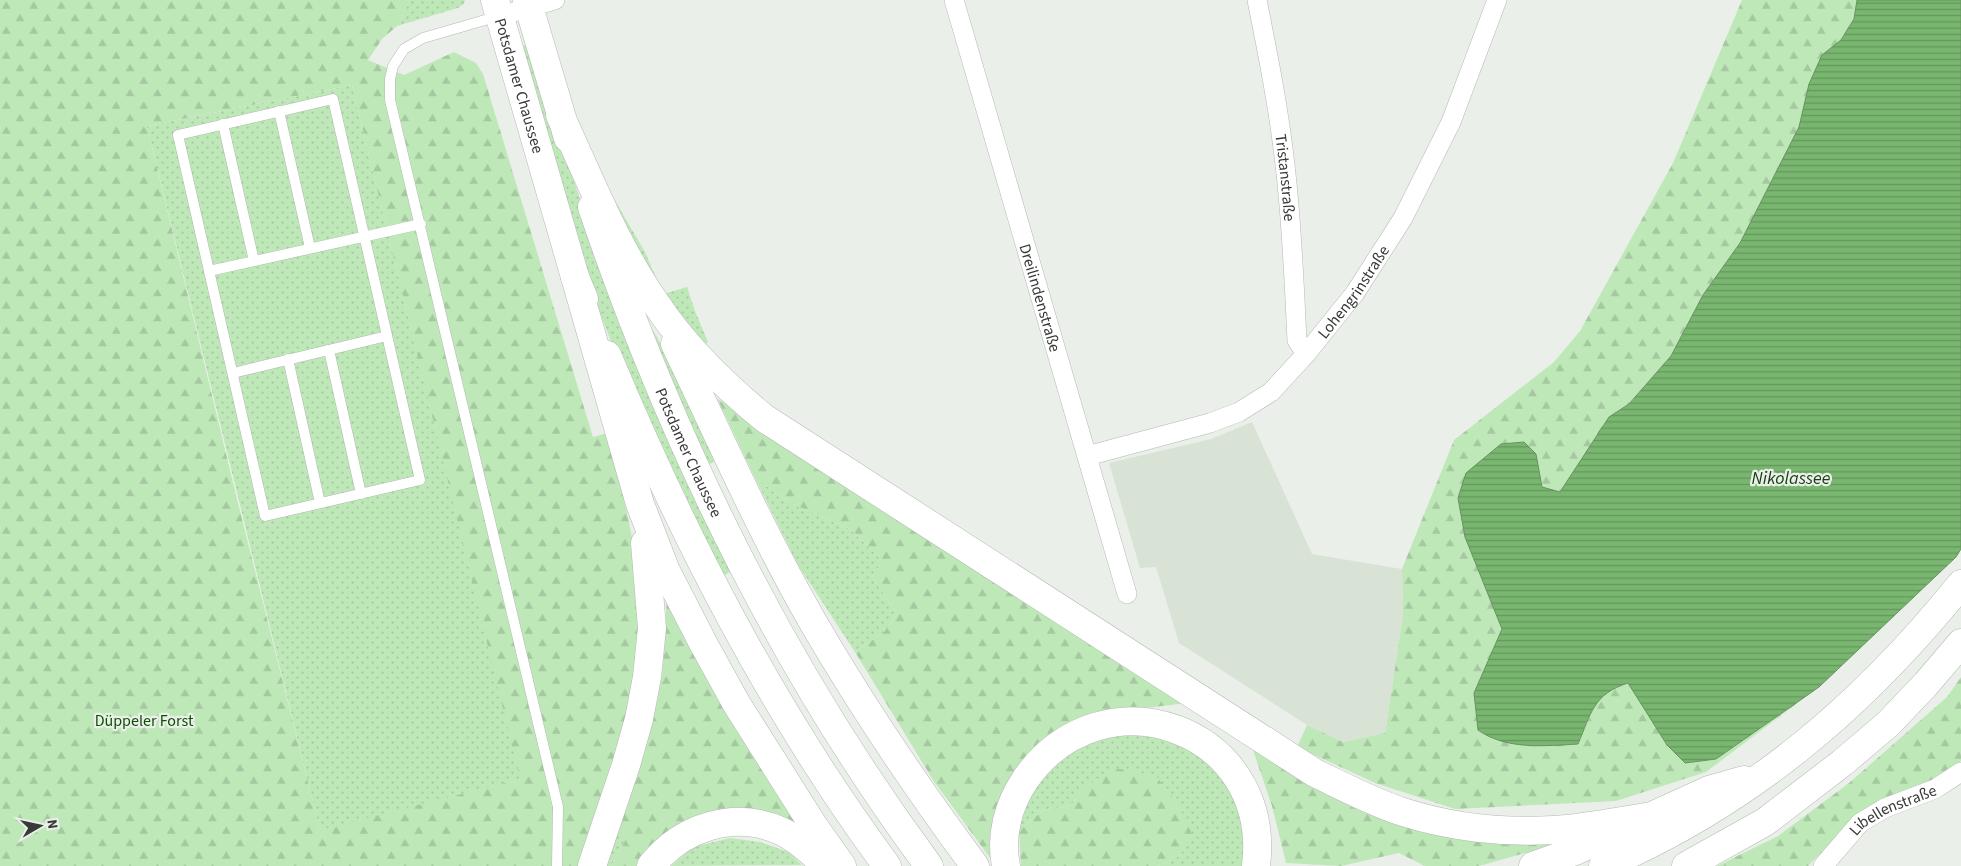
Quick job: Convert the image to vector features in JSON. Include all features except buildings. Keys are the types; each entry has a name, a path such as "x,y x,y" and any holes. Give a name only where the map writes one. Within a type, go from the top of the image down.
{"main road":[{"name":"Potsdamer Chaussee","path":"528,4 560,115 615,275 665,401 696,472 731,545 799,671 875,791 929,866"},
{"name":"Potsdamer Chaussee","path":"497,8 545,167 575,278 632,416 724,606 769,687 796,732 887,866"},
{"path":"560,115 627,256 657,306 736,474 814,623 876,726 921,793 975,866"},
{"path":"575,278 640,504 666,571 702,643 736,703 813,825 842,866"},
{"path":"657,306 690,348 722,382 764,418 1316,773 1359,794 1402,811 1438,821 1482,828 1554,830 1652,816"},
{"path":"592,866 626,765 639,719 647,677 652,628 648,566 640,504"},
{"path":"1603,866 1676,831 1716,808 1794,753 1874,682 1930,622 1961,584"},
{"path":"1686,866 1765,822 1842,763 1888,724 1961,643"},
{"path":"1006,866 1004,837 1007,819 1019,789 1040,761 1069,738 1084,731 1099,726 1135,721 1167,726 1182,731 1213,750 1228,763 1239,778 1254,816 1258,837 1256,866"},
{"path":"1533,866 1575,851 1709,790 1766,773"},
{"path":"651,866 682,837 713,825 740,822 753,823 780,831 804,846 826,866"}],"street":[{"path":"497,8 555,0"},
{"name":"Dreilindenstraße","path":"954,0 1127,594"},
{"name":"Tristanstraße","path":"1257,0 1278,110 1285,164 1290,215 1297,340 1306,354"},
{"name":"Lohengrinstraße","path":"1087,456 1210,423 1239,412 1271,392 1306,354 1355,293 1403,218 1451,122 1497,0"},
{"name":"Libellenstraße","path":"1834,863 1860,823 1885,808 1935,789 1961,772"}],"lane":[{"path":"497,8 423,38 404,49 393,66 390,79 390,100 558,807 557,866"},
{"path":"332,99 420,480 265,516 178,135 223,124 332,99"},
{"path":"280,111 310,248"},
{"path":"223,124 254,261"},
{"path":"209,271 421,224"},
{"path":"232,373 387,336"},
{"path":"329,350 361,494"},
{"path":"288,359 320,503"}],"shaded area":[{"path":"1252,422 1312,554 1402,569 1403,615 1385,733 1343,742 1307,725 1179,643 1156,567 1140,568 1109,463 1211,439"}],"green space":[{"name":"Düppeler Forst","path":"0,0 410,0 397,26 382,39 368,60 404,75 454,52 476,63 483,74 593,437 607,433 629,522 638,582 640,612 637,673 621,746 581,866 0,866","holes":["352,85 520,779 320,830 237,499 147,126"]},
{"path":"410,0 465,0 464,4 458,8 397,26"},
{"path":"1742,0 1857,0 1855,19 1841,40 1822,55 1809,84 1799,127 1740,243 1703,295 1671,356 1629,404 1609,417 1560,492 1542,487 1536,454 1524,442 1501,444 1467,473 1465,537 1502,629 1474,693 1578,744 1594,706 1611,689 1629,683 1667,745 1684,763 1716,759 1819,687 1706,772 1616,801 1455,809 1375,783 1297,747 1307,725 1343,742 1385,733 1403,615 1402,569 1454,440 1554,362 1580,331 1673,163"},
{"path":"531,44 588,225 735,570 718,578 612,344 595,300 517,47"},
{"path":"352,85 521,779 320,831 147,126"},
{"path":"603,180 645,252 663,294 687,287 708,342 701,349 659,296"},
{"path":"640,308 679,376 718,459 706,466"},
{"path":"717,398 836,478 1187,703 1112,710 1072,722 1038,743 1011,778 996,809 991,833 990,858 933,780 855,652 884,632 897,614 872,576 883,561 850,529 797,506 754,476"},
{"path":"754,476 797,506 850,529 883,561 872,576 897,614 884,632 855,652 798,565"},
{"path":"667,598 804,830 704,814 671,828 647,848 636,866 611,866 627,837 618,829 644,753 659,694 663,665"},
{"path":"1961,677 1961,761 1947,773 1860,814 1808,866 1717,866 1778,836 1849,783 1947,697"},
{"path":"1124,735 1161,736 1200,755 1226,782 1245,826 1245,866 1158,866 1180,855 1085,787 1071,805 1042,811 1019,831 1033,794 1043,778 1055,765 1069,754 1086,746 1104,739"},
{"path":"1252,747 1313,787 1355,809 1401,826 1455,838 1561,843 1479,866 1425,866 1399,853 1341,866 1286,863 1272,806"},
{"path":"1115,768 1156,776 1177,802 1193,836 1180,855 1158,866 1021,866 1019,831 1042,811 1071,805 1085,787"},
{"path":"618,829 627,837 611,866 605,866"},
{"path":"730,838 760,842 789,852 802,865 671,866 693,847"}],"water":[{"name":"Nikolassee","path":"1857,0 1961,0 1961,549 1956,557 1819,687 1716,759 1685,763 1667,745 1628,683 1607,693 1600,699 1590,714 1578,744 1513,744 1489,736 1478,730 1474,693 1502,629 1465,537 1458,498 1466,473 1501,444 1524,442 1536,454 1542,487 1560,492 1609,417 1629,404 1671,356 1703,295 1740,243 1799,127 1809,84 1822,55 1841,40 1854,19"}]}
